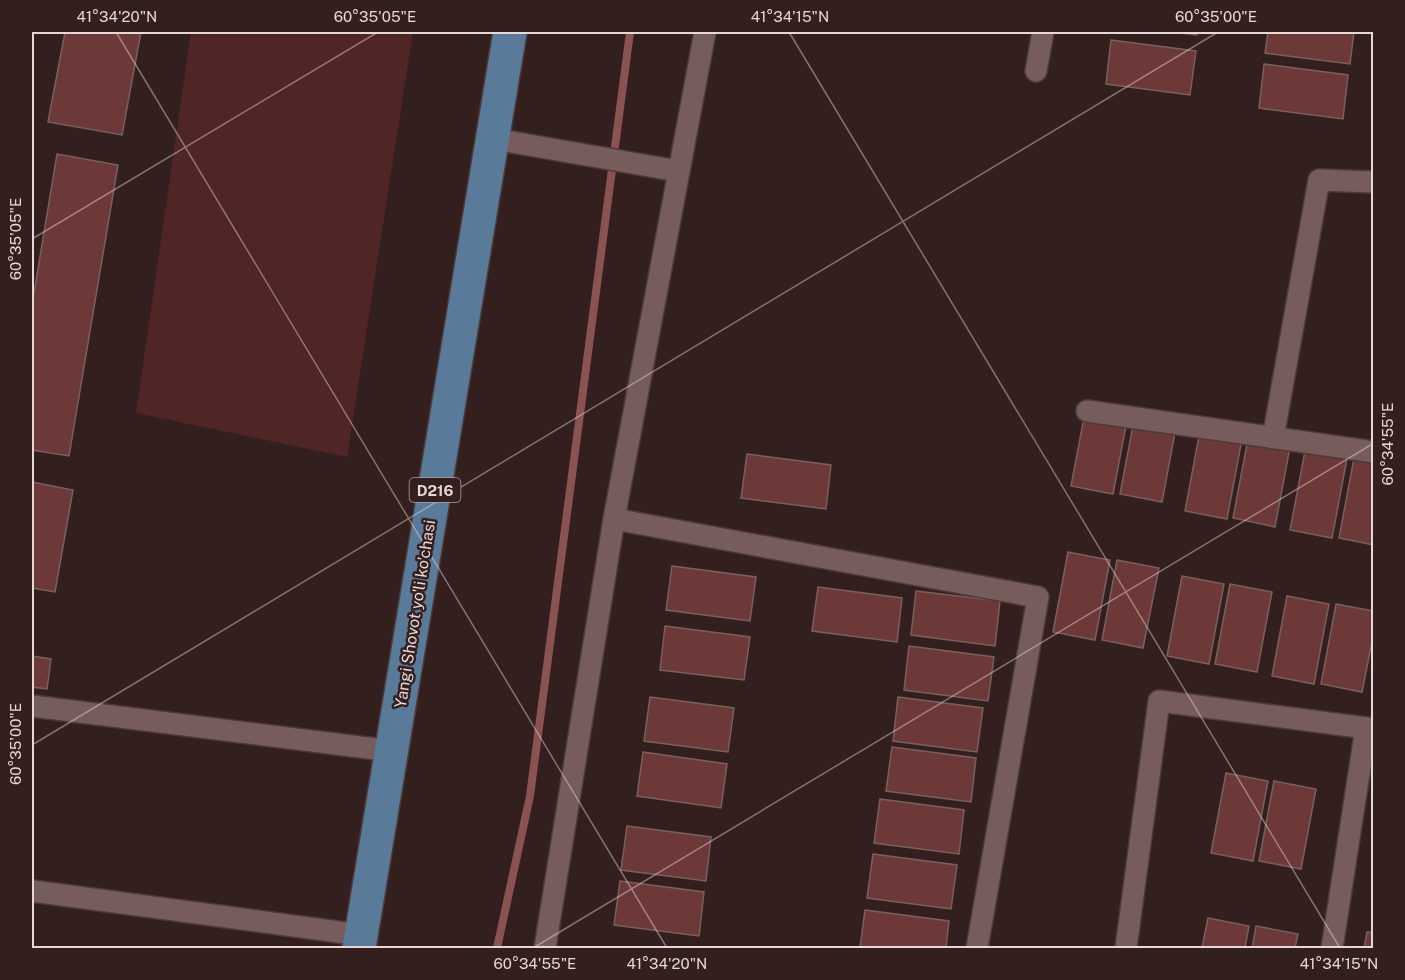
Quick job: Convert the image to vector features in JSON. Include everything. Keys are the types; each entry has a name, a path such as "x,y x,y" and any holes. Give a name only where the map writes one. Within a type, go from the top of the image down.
{"main road":[{"name":"Yangi Shovot yo'li ko'chasi","path":"360,942 510,32"}],"street":[{"path":"545,948 614,519 705,32"},
{"path":"1036,71 1043,32"},
{"path":"494,139 678,171"},
{"path":"1273,438 1319,180 1374,182"},
{"path":"1087,411 1374,452"},
{"path":"614,519 1038,597 977,948"},
{"path":"1126,948 1159,701 1370,729 1332,948"},
{"path":"32,706 392,751"},
{"path":"32,891 360,942"}],"shaded area":[{"path":"191,32 413,32 347,457 136,413"}],"building":[{"path":"65,32 141,32 122,135 48,122"},
{"path":"1171,32 1197,32 1197,35"},
{"path":"1268,32 1354,32 1350,64 1265,53"},
{"path":"1111,40 1196,51 1190,95 1106,84"},
{"path":"1264,64 1348,75 1343,119 1259,108"},
{"path":"57,154 118,165 69,456 32,450 32,305"},
{"path":"1086,407 1128,415 1113,494 1071,486"},
{"path":"1135,415 1177,422 1162,502 1120,494"},
{"path":"1200,431 1242,439 1227,519 1185,511"},
{"path":"1248,439 1290,447 1275,527 1233,518"},
{"path":"1305,451 1347,459 1332,538 1290,530"},
{"path":"747,454 831,465 826,509 741,498"},
{"path":"1354,458 1374,462 1374,545 1339,538"},
{"path":"32,482 73,490 55,592 32,588"},
{"path":"1068,552 1110,560 1095,640 1053,632"},
{"path":"1117,560 1159,568 1143,648 1102,640"},
{"path":"672,566 756,577 750,621 666,610"},
{"path":"1182,576 1224,584 1209,664 1167,656"},
{"path":"1230,584 1272,592 1257,672 1215,664"},
{"path":"818,587 902,598 897,642 812,631"},
{"path":"916,591 1000,601 995,646 911,635"},
{"path":"1287,596 1329,604 1314,684 1272,676"},
{"path":"1336,604 1374,611 1374,632 1362,692 1321,684"},
{"path":"665,626 750,637 744,680 660,670"},
{"path":"909,646 994,657 988,701 904,690"},
{"path":"32,656 51,659 47,689 32,687"},
{"path":"650,697 734,708 728,752 644,741"},
{"path":"898,697 983,708 977,752 893,741"},
{"path":"892,747 976,758 971,802 886,791"},
{"path":"643,752 727,764 721,808 637,796"},
{"path":"1226,773 1268,781 1253,861 1211,853"},
{"path":"1274,781 1316,789 1301,869 1259,861"},
{"path":"880,799 964,810 959,854 874,843"},
{"path":"627,826 711,837 706,881 621,870"},
{"path":"873,854 957,865 951,909 867,898"},
{"path":"620,881 704,892 699,936 614,925"},
{"path":"865,910 949,921 946,948 860,948"},
{"path":"1208,918 1249,926 1245,948 1202,948"},
{"path":"1256,926 1298,934 1295,948 1252,948"},
{"path":"1367,932 1374,933 1374,948 1364,948"}],"waterway":[{"path":"497,948 530,796 630,32"}]}
